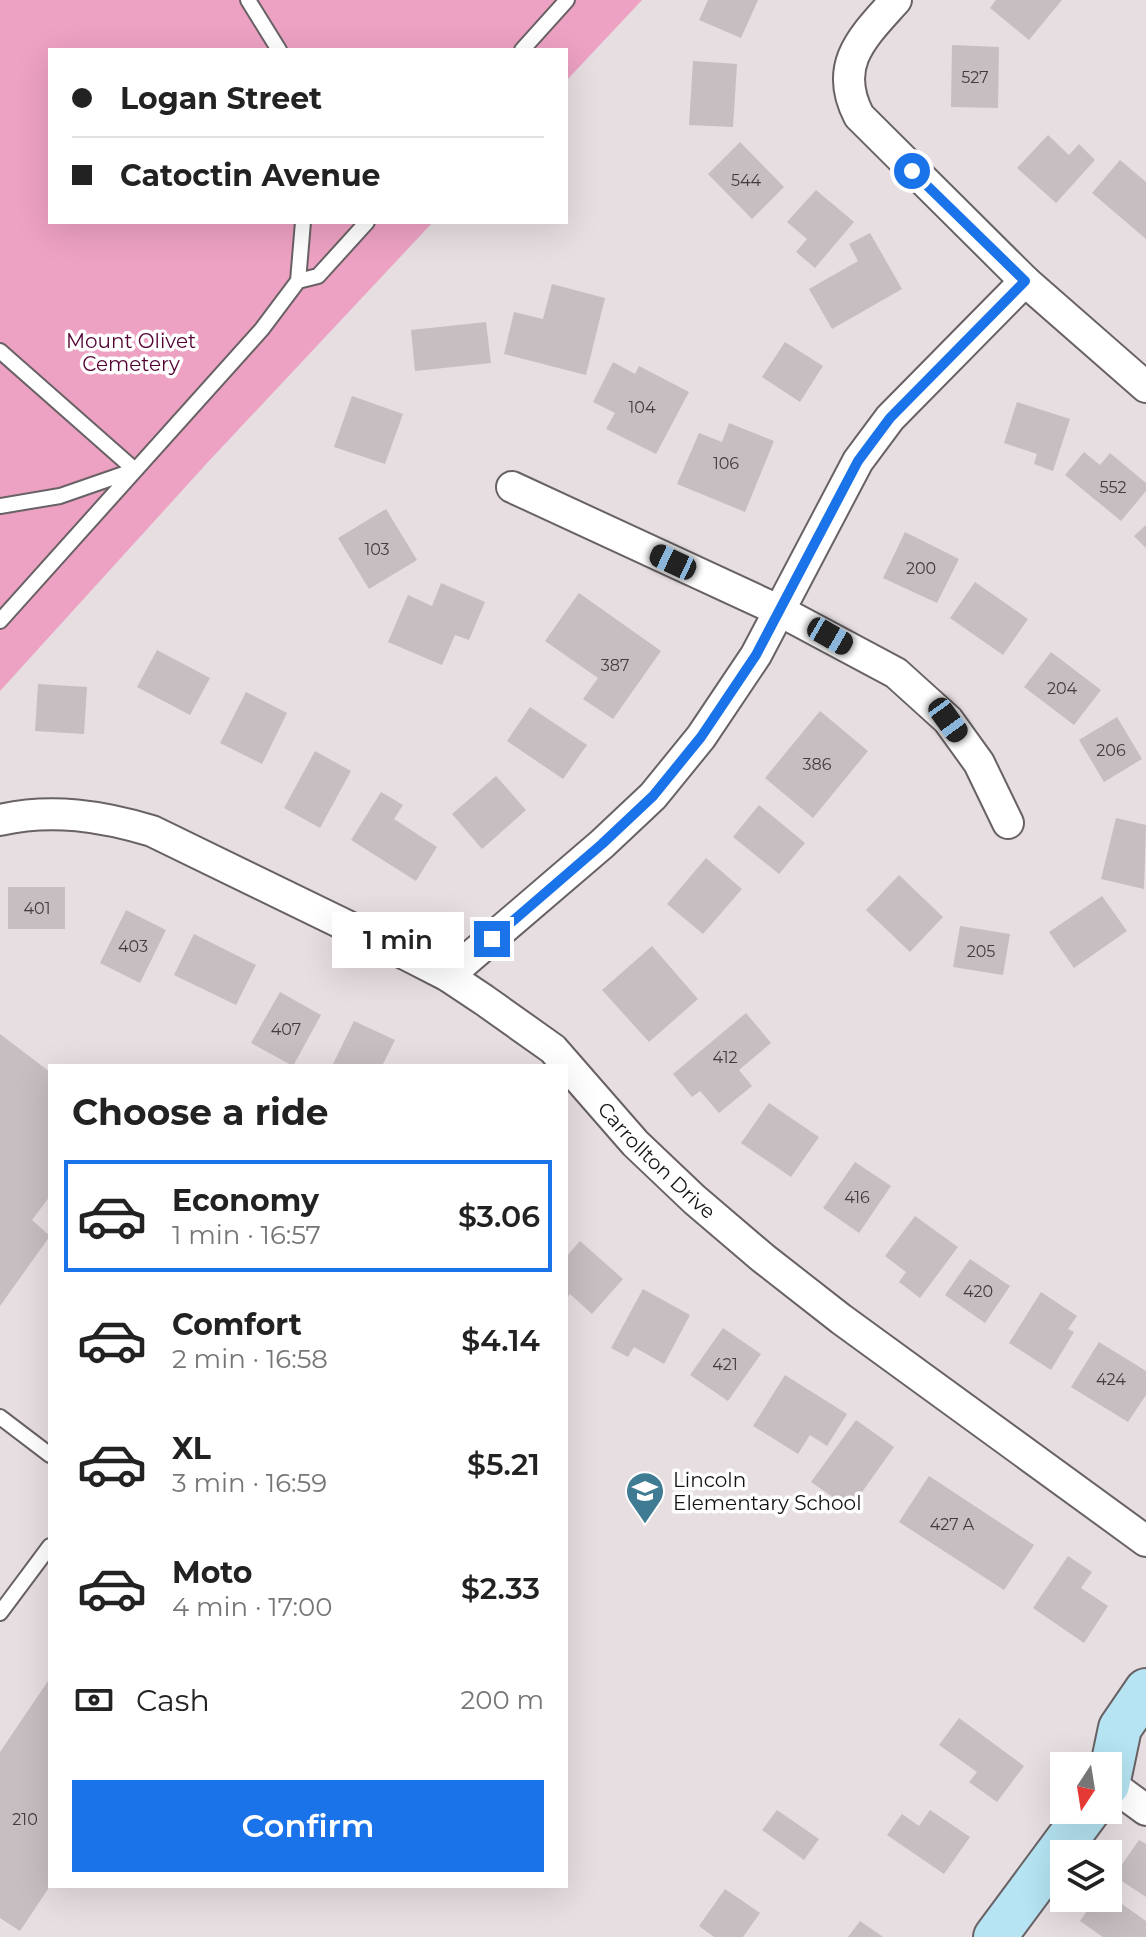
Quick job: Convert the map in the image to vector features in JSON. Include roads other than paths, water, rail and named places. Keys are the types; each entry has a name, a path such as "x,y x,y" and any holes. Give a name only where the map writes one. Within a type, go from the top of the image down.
{"street":[{"path":"896,0 865,34 853,56 849,81 853,105 867,126 1025,281 1146,387"},
{"path":"448,976 602,844 653,796 724,704 780,611 858,461 890,418 1025,281"},
{"path":"512,487 780,611 896,673 948,720 979,763 1008,823"},
{"name":"Carrollton Drive","path":"0,820 47,814 82,815 152,831 448,976 553,1049 566,1064"},
{"name":"Carrollton Drive","path":"568,1066 635,1143 763,1258 841,1319 1146,1541"},
{"path":"1113,1752 1120,1728 1146,1690"},
{"path":"1122,1780 1146,1764"},
{"path":"1122,1801 1146,1810"},
{"path":"995,1937 1079,1824"}],"lane":[{"path":"248,0 278,48"},
{"path":"524,48 557,4"},
{"path":"0,621 262,329 298,281 303,224"},
{"path":"298,281 318,276 365,224"},
{"path":"0,351 135,470"},
{"path":"0,506 60,496 135,470"},
{"path":"1,1419 48,1454"},
{"path":"0,1613 48,1549"}],"place":[{"name":"Lincoln Elementary School","path":"645,1525"}],"park label":[{"name":"Mount Olivet Cemetery","path":"131,352"}]}
